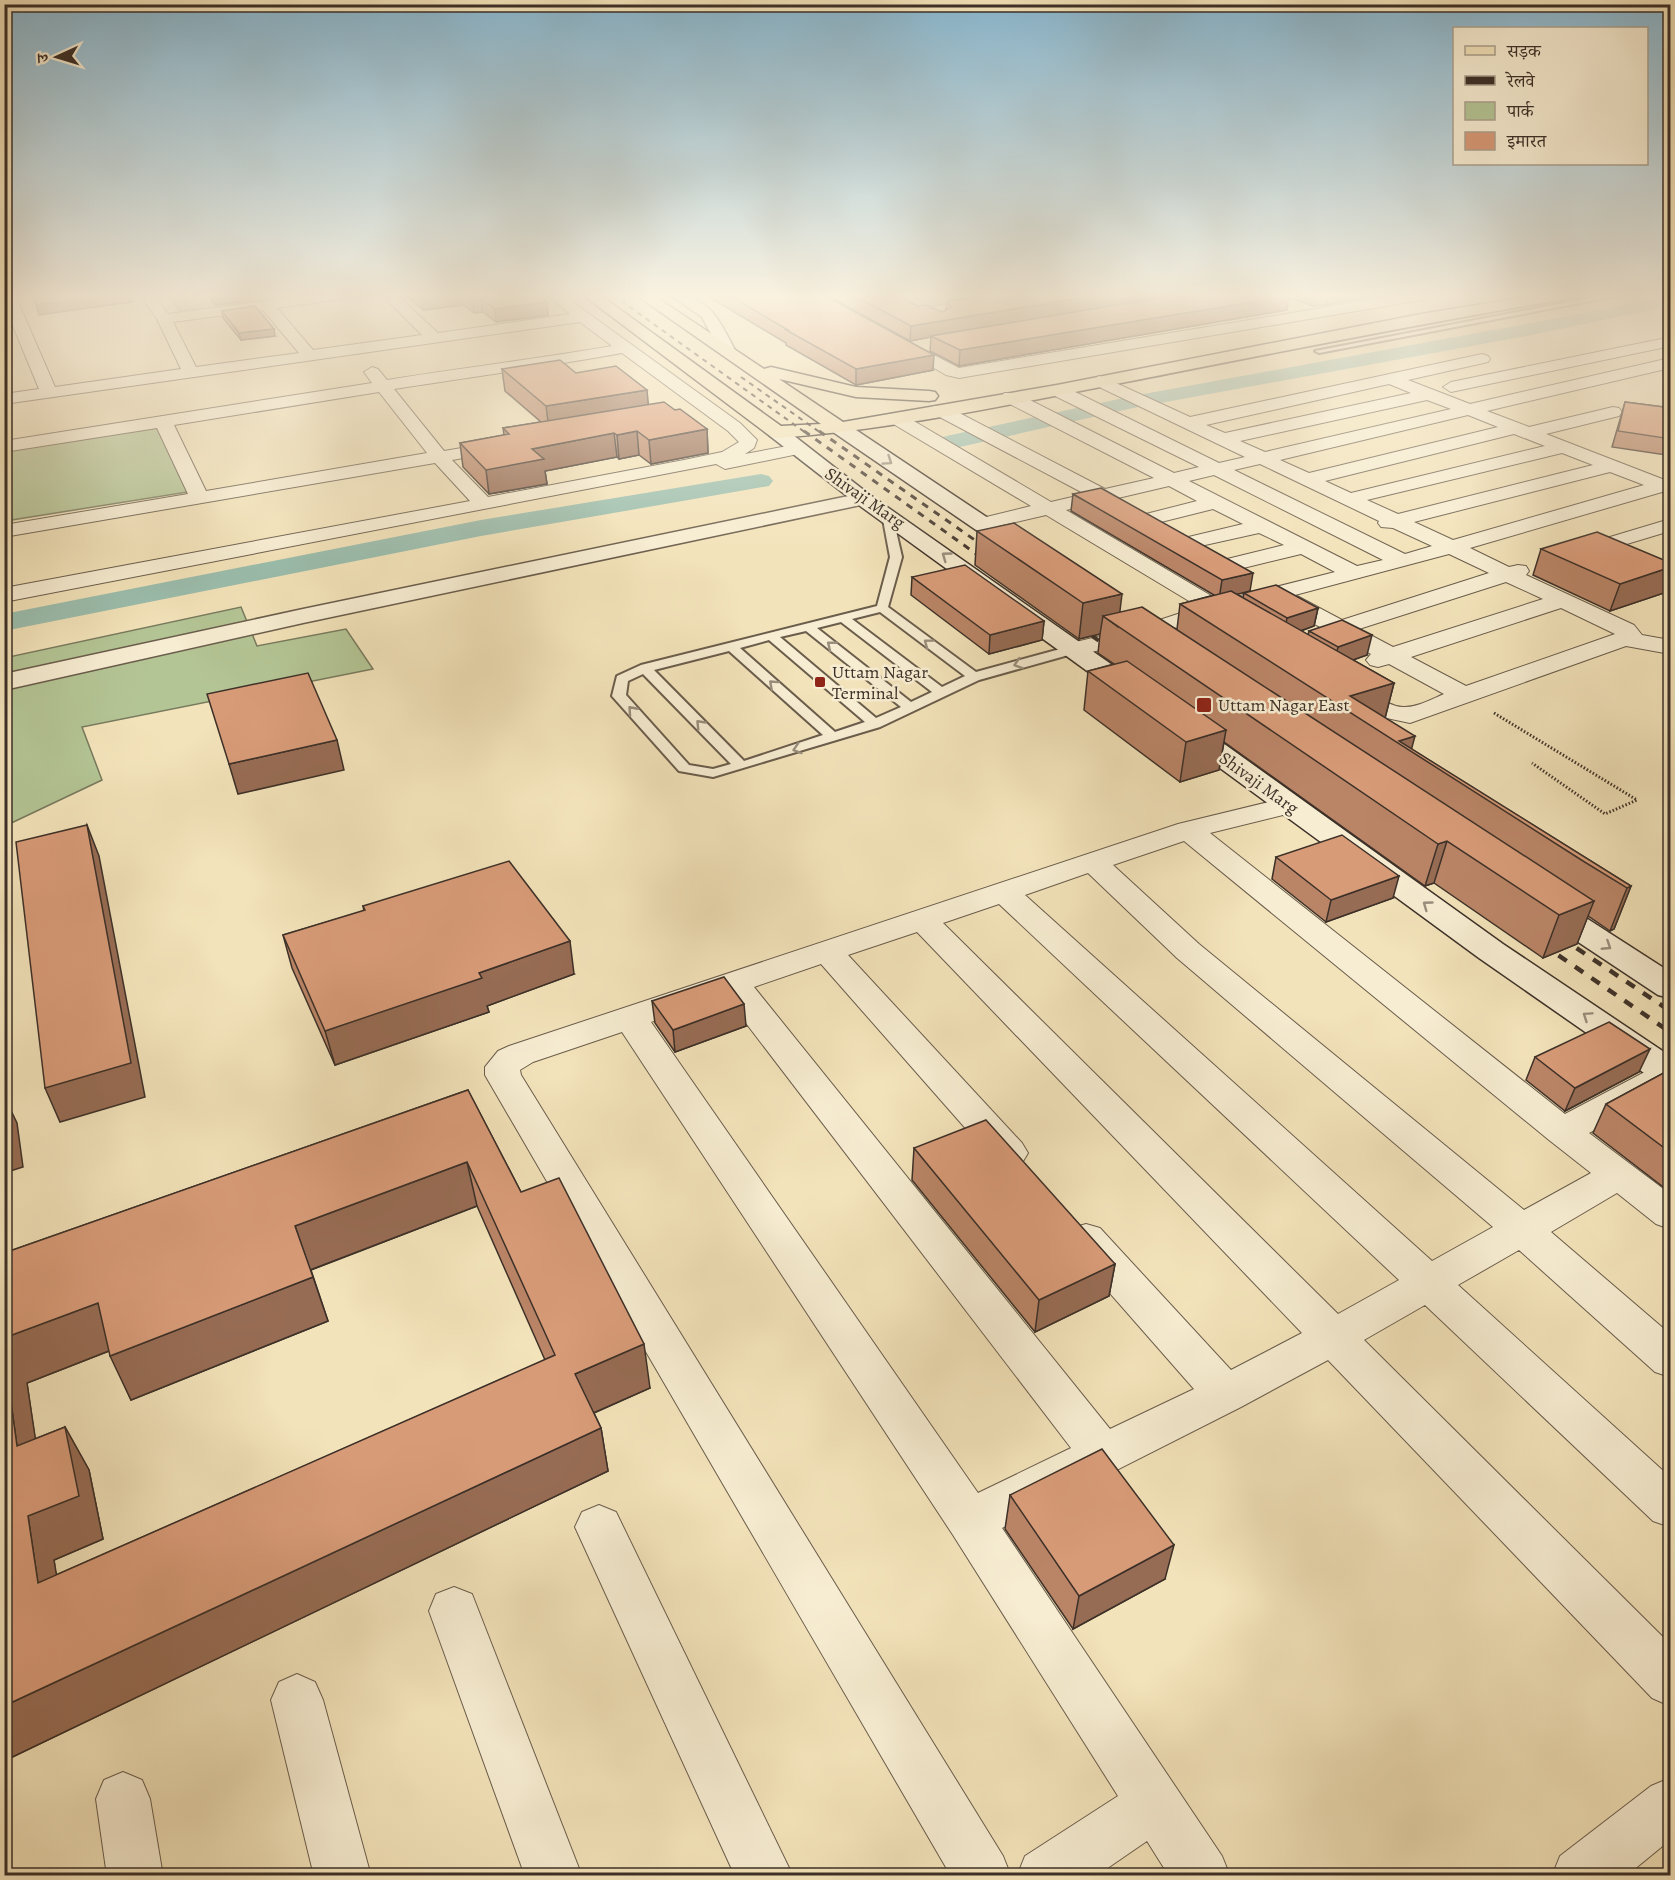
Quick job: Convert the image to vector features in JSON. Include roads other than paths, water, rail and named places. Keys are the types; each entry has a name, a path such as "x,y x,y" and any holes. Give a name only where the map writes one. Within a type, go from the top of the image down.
{"main road":[{"name":"Shivaji Marg","path":"710,383 875,506 1491,951 1671,1073"},
{"name":"Shivaji Marg","path":"773,383 1047,568"},
{"path":"816,383 856,392 936,400"},
{"path":"777,432 1033,383"},
{"path":"1004,390 1057,390 1091,383"},
{"path":"830,422 896,418 936,400"},
{"path":"4,682 303,616 875,506"},
{"path":"1113,614 1171,653"},
{"path":"1526,892 1671,987"}],"street":[{"path":"45,383 49,393"},
{"path":"4,399 118,383"},
{"path":"380,383 439,457 484,504"},
{"path":"4,447 408,383"},
{"path":"4,595 711,461 738,452 748,444 748,440 734,427 671,383"},
{"path":"1103,383 1626,630 1631,636 1628,639"},
{"path":"1189,423 1373,383"},
{"path":"1399,383 1667,488"},
{"path":"1224,439 1481,383"},
{"path":"981,524 1590,383"},
{"path":"1004,390 1094,440 1354,573"},
{"path":"1057,390 1403,561"},
{"path":"936,400 1023,454 1462,694"},
{"path":"1308,479 1615,404 1515,428"},
{"path":"684,415 741,405"},
{"path":"896,418 1254,630"},
{"path":"163,421 200,498"},
{"path":"1023,454 1137,430"},
{"path":"4,531 521,442"},
{"path":"1349,499 1564,447"},
{"path":"4,601 798,449"},
{"path":"1109,465 1176,449"},
{"path":"1349,533 1611,466"},
{"path":"1063,475 1086,470"},
{"path":"1075,650 1142,633 1218,608 1403,561 1667,488"},
{"path":"1145,520 1215,502"},
{"path":"1562,557 1671,525"},
{"path":"1187,543 1261,526"},
{"path":"1227,566 1303,547"},
{"path":"1311,638 1540,564"},
{"path":"1562,600 1332,677 1385,711 1410,715 1462,694 1628,639 1671,647"},
{"path":"983,1875 503,1075 502,1067 510,1059 521,1054 1004,891 1188,830 1289,805"},
{"path":"1188,830 1562,1131 1671,1214"},
{"path":"1093,862 1188,951 1521,1228 1671,1359"},
{"path":"1004,891 1229,1095 1426,1283 1671,1506"},
{"path":"922,919 1671,1680"},
{"path":"827,951 1035,1181"},
{"path":"732,982 1103,1455"},
{"path":"630,1016 970,1520 1202,1875"},
{"path":"1562,1131 1671,1073"},
{"path":"970,1520 1226,1394 1333,1337 1521,1228 1618,1175"},
{"path":"1066,1217 1226,1394"},
{"path":"600,1527 765,1875"},
{"path":"454,1611 554,1875"},
{"path":"297,1700 343,1875"},
{"path":"123,1800 135,1875"},
{"path":"1046,1875 1155,1804"},
{"path":"1580,1875 1671,1805"}],"lane":[{"path":"875,506 896,557 882,608"},
{"path":"882,608 645,668 622,678 619,696 684,768 713,773 875,724 974,677 1075,650"},
{"path":"882,608 974,677"},
{"path":"843,618 941,693"},
{"path":"808,627 910,708"},
{"path":"771,636 875,724"},
{"path":"731,646 832,737"},
{"path":"645,668 741,766"}],"waterway":[{"path":"951,442 1133,402 1238,383"},
{"path":"4,623 481,528 761,481"}],"railway":[{"path":"736,383 806,433"},
{"path":"749,383 821,433"},
{"path":"804,431 989,563"},
{"path":"819,431 989,550"},
{"path":"1079,627 1114,651"},
{"path":"1560,937 1670,1011"},
{"path":"1542,944 1670,1032"}],"place":[{"name":"Uttam Nagar Terminal","path":"820,682"},
{"name":"Uttam Nagar East","path":"1204,705"}]}
